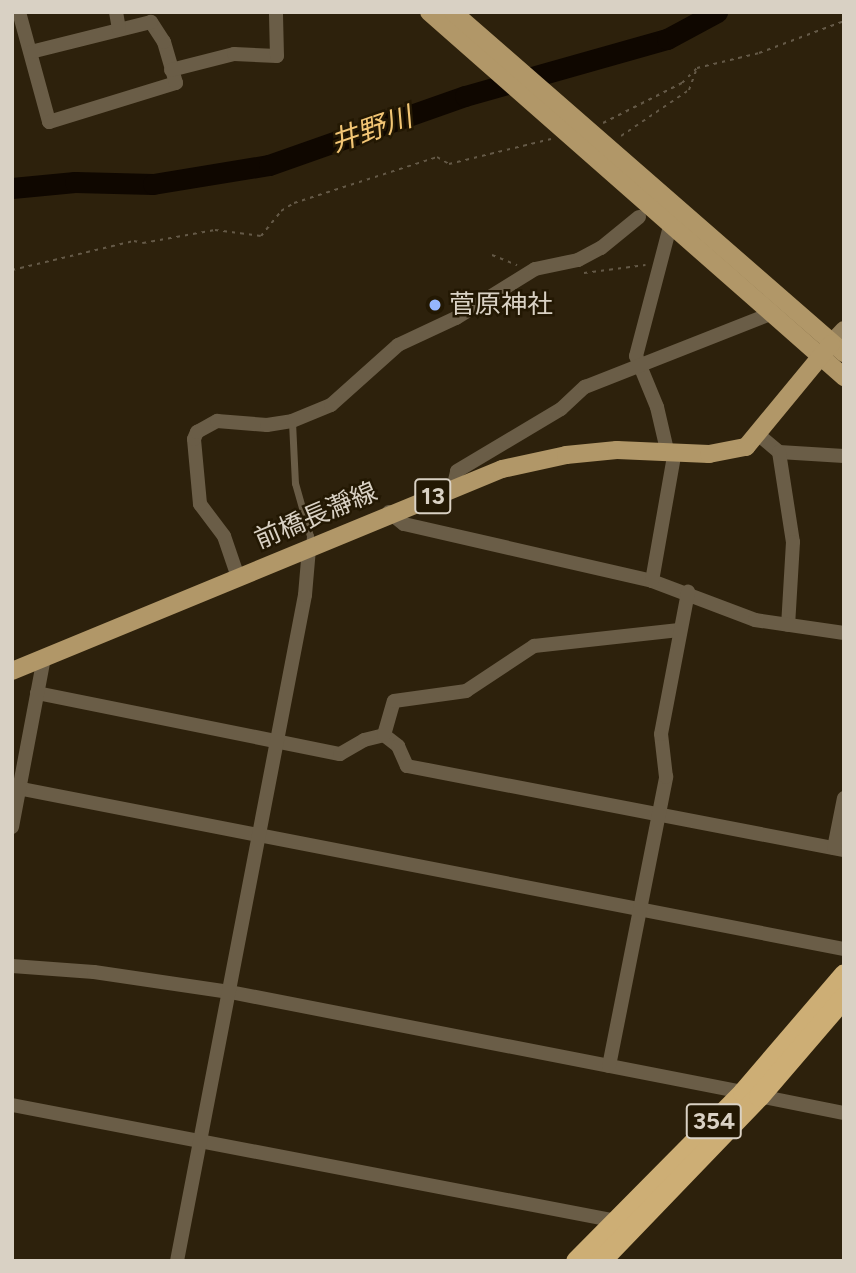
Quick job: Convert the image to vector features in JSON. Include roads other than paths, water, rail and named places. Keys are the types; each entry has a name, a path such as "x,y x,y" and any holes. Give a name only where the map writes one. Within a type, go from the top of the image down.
{"highway":[{"name":"354","path":"576,1261 751,1094 844,974"},
{"name":"354","path":"600,1261 751,1094 844,997"}],"main road":[{"path":"429,12 465,32 598,136 838,348"},
{"path":"453,12 465,32"},
{"path":"598,136 670,226 768,315 844,377"},
{"name":"前橋長瀞線","path":"12,671 238,578 389,512 502,469 566,455 671,451 724,453 746,447 760,436 820,360 838,348"}],"street":[{"path":"19,12 49,122 173,88 164,42 150,22 31,52"},
{"path":"116,12 119,29"},
{"path":"171,69 234,54 277,56 276,14"},
{"path":"238,578 224,536 200,504 194,439 217,421 267,425 292,421 331,405 398,345 456,318 535,269 578,260 601,248 639,217"},
{"path":"652,581 671,451 642,365 636,356 670,226"},
{"path":"453,489 457,471 561,409 585,387 768,315"},
{"path":"838,348 844,330"},
{"path":"760,436 779,452 844,456"},
{"path":"779,452 793,542 788,625"},
{"path":"389,512 404,524 652,581 688,592 755,620 844,634"},
{"path":"177,1261 278,742 305,595 309,548"},
{"path":"609,1066 666,777 661,734 688,592"},
{"path":"384,735 394,701 466,691 534,646 679,630"},
{"path":"12,827 16,788 44,658"},
{"path":"37,693 347,754 364,740 384,735"},
{"path":"384,735 398,746 407,766 839,849 844,798"},
{"path":"16,788 844,950"},
{"path":"12,966 94,972 230,992 844,1113"},
{"path":"12,1105 615,1221"}],"lane":[{"path":"292,421 295,483 310,536 309,548"}],"waterway":[{"name":"井野川","path":"12,188 75,182 153,184 269,165 465,96 667,39 717,12"}],"place":[{"name":"菅原神社","path":"435,305"}]}
